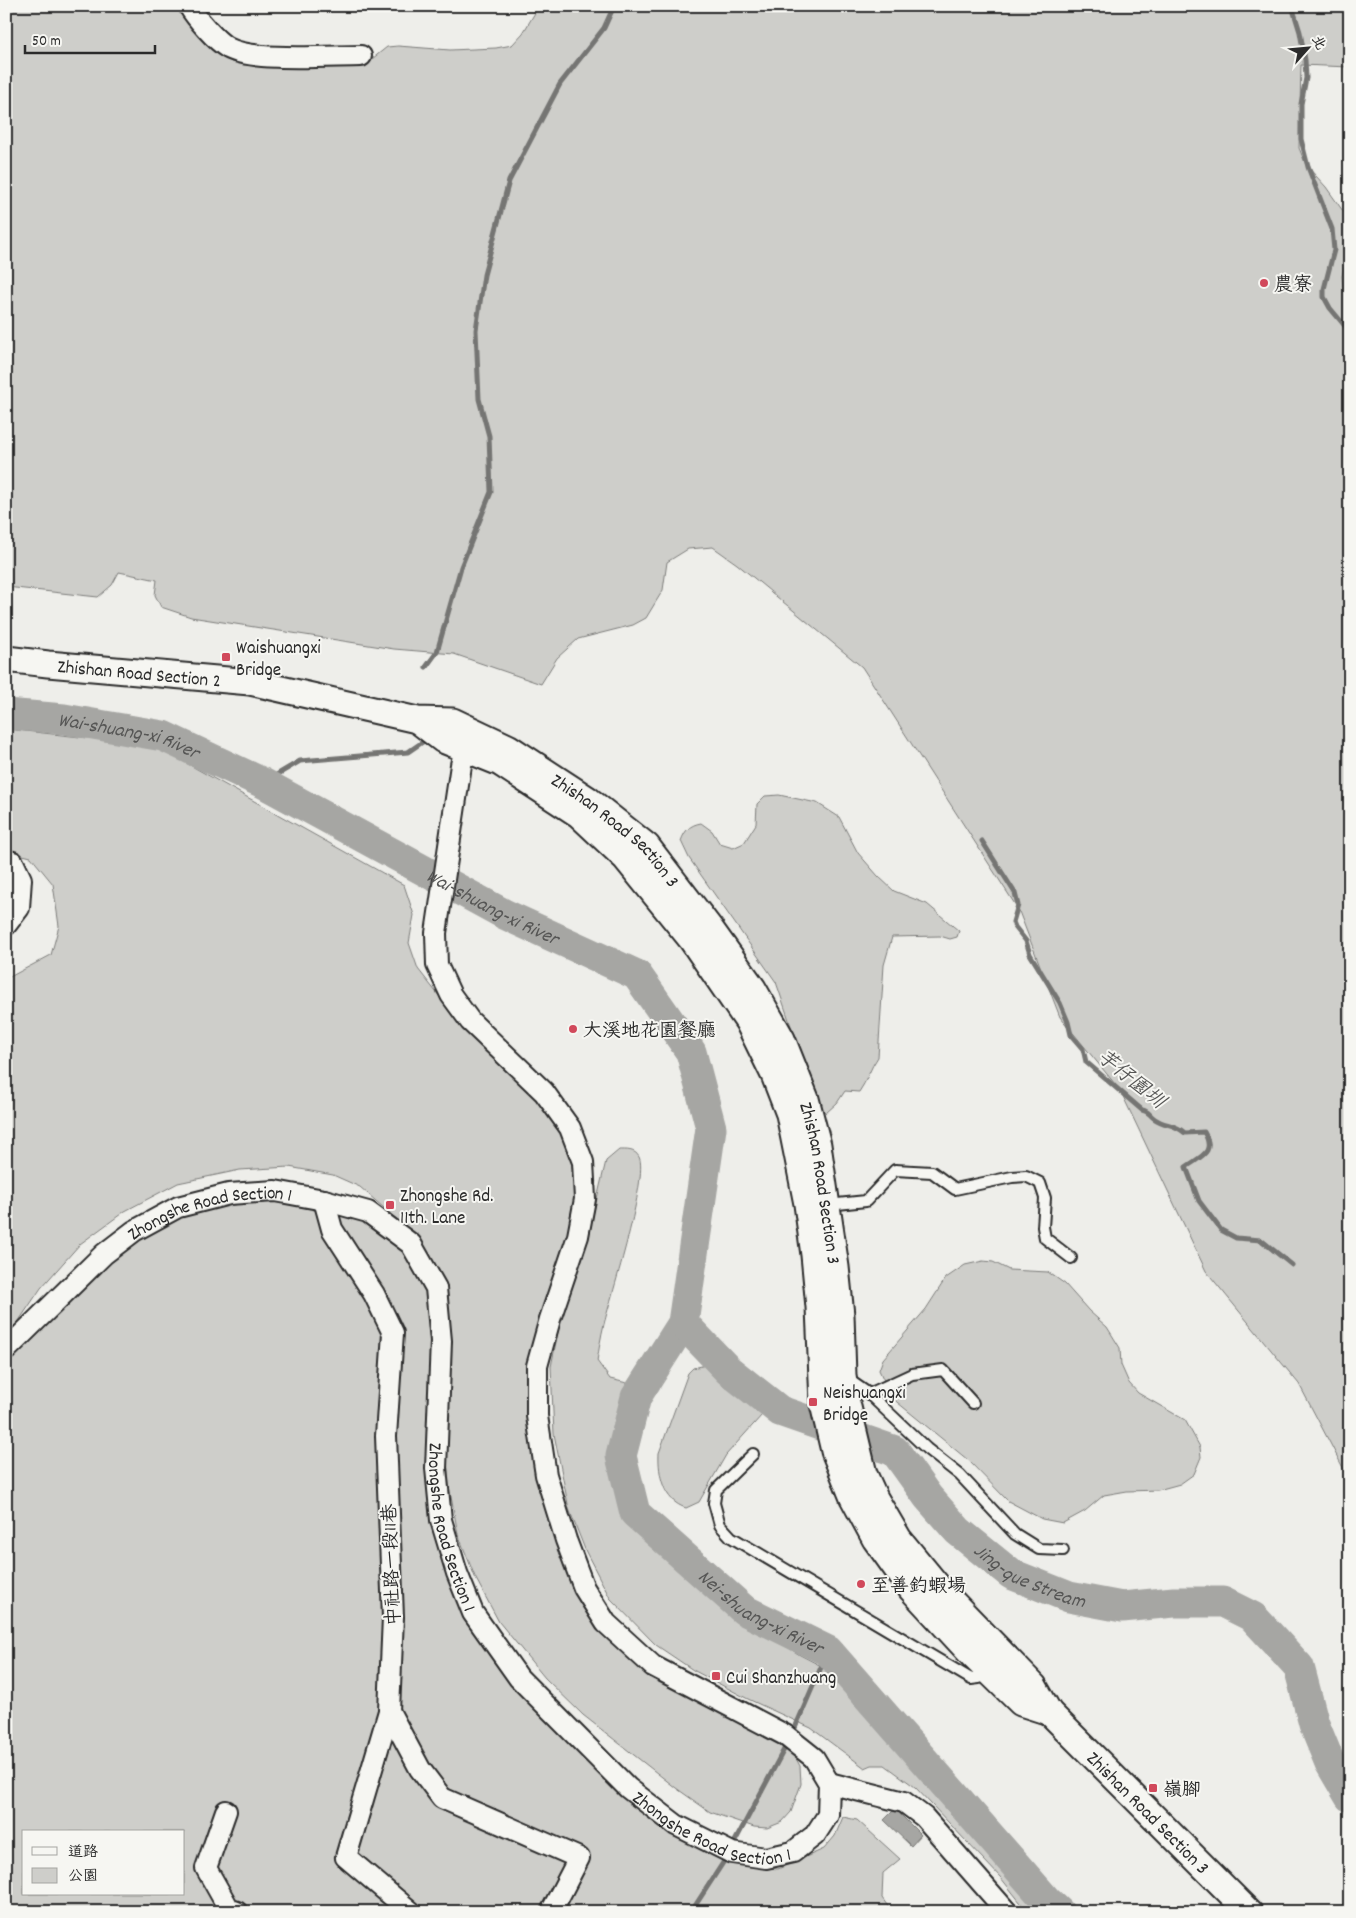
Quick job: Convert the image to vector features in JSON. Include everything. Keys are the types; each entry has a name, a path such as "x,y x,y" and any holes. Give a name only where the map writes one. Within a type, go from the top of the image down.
{"street":[{"path":"189,6 196,18 228,48 252,56 361,56"},
{"name":"Zhishan Road Section 2","path":"6,659 250,682 417,720 443,740 465,749"},
{"name":"Zhishan Road Section 3","path":"465,749 508,747 589,800 647,846 753,988 782,1038 806,1100 818,1145 828,1205 842,1315 843,1376 846,1400 845,1448 864,1474 875,1498 899,1539 941,1590 997,1664 1034,1686 1049,1712 1249,1912"},
{"path":"465,749 436,933 436,965 451,995 470,1021 544,1092 570,1128 583,1162 584,1208 578,1236 550,1319 537,1366 537,1416 546,1475 566,1540 584,1588 606,1623 652,1666 785,1735 814,1758 829,1783 904,1802 924,1817 1007,1912"},
{"name":"Zhishan Road Section 3","path":"465,749 500,763 578,814 626,859 691,939 748,1022 774,1075 789,1114 807,1204 818,1298 846,1400"},
{"path":"6,860 13,862 21,878 19,908 6,925"},
{"name":"Zhongshe Road Section 1","path":"6,1350 104,1254 134,1231 178,1207 230,1194 275,1191 324,1200 368,1212 411,1244 436,1288 442,1341 436,1468 442,1520 457,1573 473,1613 519,1678 628,1788 676,1825 732,1853 766,1858 793,1852 815,1835 828,1815 829,1783"},
{"name":"中社路一段11巷","path":"324,1200 332,1228 374,1294 392,1333 386,1436 393,1617 390,1711 346,1857 411,1912"},
{"path":"390,1711 420,1769 442,1798 579,1858 551,1912"},
{"path":"226,1811 206,1868 229,1909 237,1912"}],"lane":[{"path":"828,1205 866,1201 894,1170 932,1172 955,1189 1012,1177 1026,1176 1040,1183 1045,1198 1043,1227 1045,1238 1070,1258"},
{"path":"846,1400 912,1374 943,1370 973,1403"},
{"path":"846,1400 927,1449 960,1474 1015,1534 1039,1549 1063,1550"},
{"path":"753,1454 716,1490 714,1502 720,1525 732,1537 971,1679 979,1678 997,1664"}],"green space":[{"path":"6,6 181,6 224,53 246,64 356,65 367,63 387,47 398,46 450,50 496,48 512,45 523,33 539,6 1350,6 1350,67 1301,65 1299,148 1306,165 1326,187 1350,221 1350,244 1342,276 1343,287 1350,299 1350,1481 1299,1384 1206,1271 1120,1090 1060,1017 1018,909 862,667 737,564 713,547 688,549 667,562 663,590 646,618 633,625 578,639 557,658 541,684 454,654 394,649 191,617 161,607 155,595 157,580 119,572 112,585 98,597 6,587"},
{"path":"6,729 154,745 404,885 414,915 409,943 418,969 472,1038 536,1100 562,1132 574,1161 578,1203 531,1363 555,1527 646,1670 694,1699 755,1726 792,1751 800,1766 801,1784 791,1812 782,1822 767,1828 754,1827 710,1812 676,1788 583,1715 545,1678 499,1622 475,1577 458,1534 449,1486 445,1433 445,1379 419,1244 400,1222 360,1187 333,1175 289,1167 240,1170 178,1183 125,1211 80,1244 41,1288 14,1328 6,1336 6,979 51,955 59,926 53,884 31,857 6,851"},
{"path":"779,795 817,803 839,817 858,853 878,876 894,891 927,904 959,931 957,937 950,939 940,936 892,937 884,965 878,1057 859,1092 845,1091 837,1103 826,1113 817,1102 776,982 689,858 681,841 688,829 701,823 712,831 720,844 733,848 744,843 756,824 757,804 765,796"},
{"path":"619,1150 633,1151 637,1154 641,1169 634,1211 604,1324 597,1361 610,1379 627,1383 628,1404 619,1430 618,1457 619,1483 624,1508 644,1534 748,1623 852,1685 1054,1912 1028,1912 1001,1878 915,1787 885,1765 872,1765 865,1768 811,1728 748,1699 693,1670 656,1645 610,1598 586,1552 569,1509 554,1434 551,1367 561,1317 584,1253 606,1161"},
{"path":"261,1198 309,1204 363,1222 392,1240 409,1257 426,1287 435,1338 427,1414 428,1474 500,1668 557,1731 625,1795 676,1837 710,1853 750,1866 778,1869 824,1849 835,1836 843,1817 857,1820 900,1859 883,1873 882,1898 892,1912 6,1912 6,1360 28,1336 135,1237 168,1219 215,1204"},
{"path":"983,1261 993,1262 1009,1270 1048,1272 1065,1284 1089,1311 1107,1327 1120,1348 1121,1365 1129,1383 1138,1393 1185,1420 1200,1447 1201,1457 1194,1474 1180,1484 1158,1490 1127,1491 1104,1495 1085,1511 1063,1523 1042,1519 1008,1501 968,1460 892,1398 879,1370 883,1359 926,1309 946,1278 965,1265"},
{"path":"706,1365 752,1397 764,1408 762,1415 726,1455 699,1502 686,1508 678,1504 667,1493 661,1478 659,1453 688,1373 693,1368"}],"shaded area":[{"path":"895,1809 921,1835 911,1846 884,1820"}],"waterway":[{"path":"426,667 437,652 461,567 491,492 489,436 479,399 476,330 484,275 509,181 560,84 604,28 614,6"},
{"path":"1292,6 1300,32 1305,60 1306,78 1301,104 1301,139 1308,167 1332,229 1334,250 1324,289 1324,297 1330,308 1350,332"},
{"name":"Wai-shuang-xi River","path":"6,714 64,719 163,736 263,783 504,914 637,975 691,1052 711,1128 683,1323 636,1397 621,1456 635,1513 744,1610 828,1651 1047,1901 1059,1912"},
{"path":"263,783 300,761 408,752 424,741"},
{"name":"芋仔園圳","path":"982,841 1015,893 1018,905 1013,922 1015,927 1026,941 1030,954 1060,1003 1071,1035 1083,1049 1086,1062 1153,1118 1185,1133 1204,1132 1208,1149 1201,1157 1186,1167 1199,1201 1221,1230 1236,1238 1261,1240 1292,1265"},
{"name":"Jing-que Stream","path":"683,1323 728,1370 780,1411 895,1451 928,1497 958,1531 1011,1574 1069,1597 1122,1607 1174,1602 1223,1602 1253,1617 1299,1667 1314,1724 1330,1763 1350,1797"},
{"name":"Nei-shuang-xi River","path":"792,1735 828,1651"},
{"path":"732,1847 788,1742"},
{"path":"684,1912 693,1909 728,1855"}],"place":[{"name":"農寮","path":"1264,283"},
{"name":"Waishuangxi Bridge","path":"226,657"},
{"name":"大溪地花園餐廳","path":"573,1029"},
{"name":"Zhongshe Rd. 11th. Lane","path":"390,1205"},
{"name":"Neishuangxi Bridge","path":"813,1402"},
{"name":"至善釣蝦場","path":"861,1584"},
{"name":"Cui Shanzhuang","path":"716,1676"},
{"name":"嶺腳","path":"1153,1788"}]}
